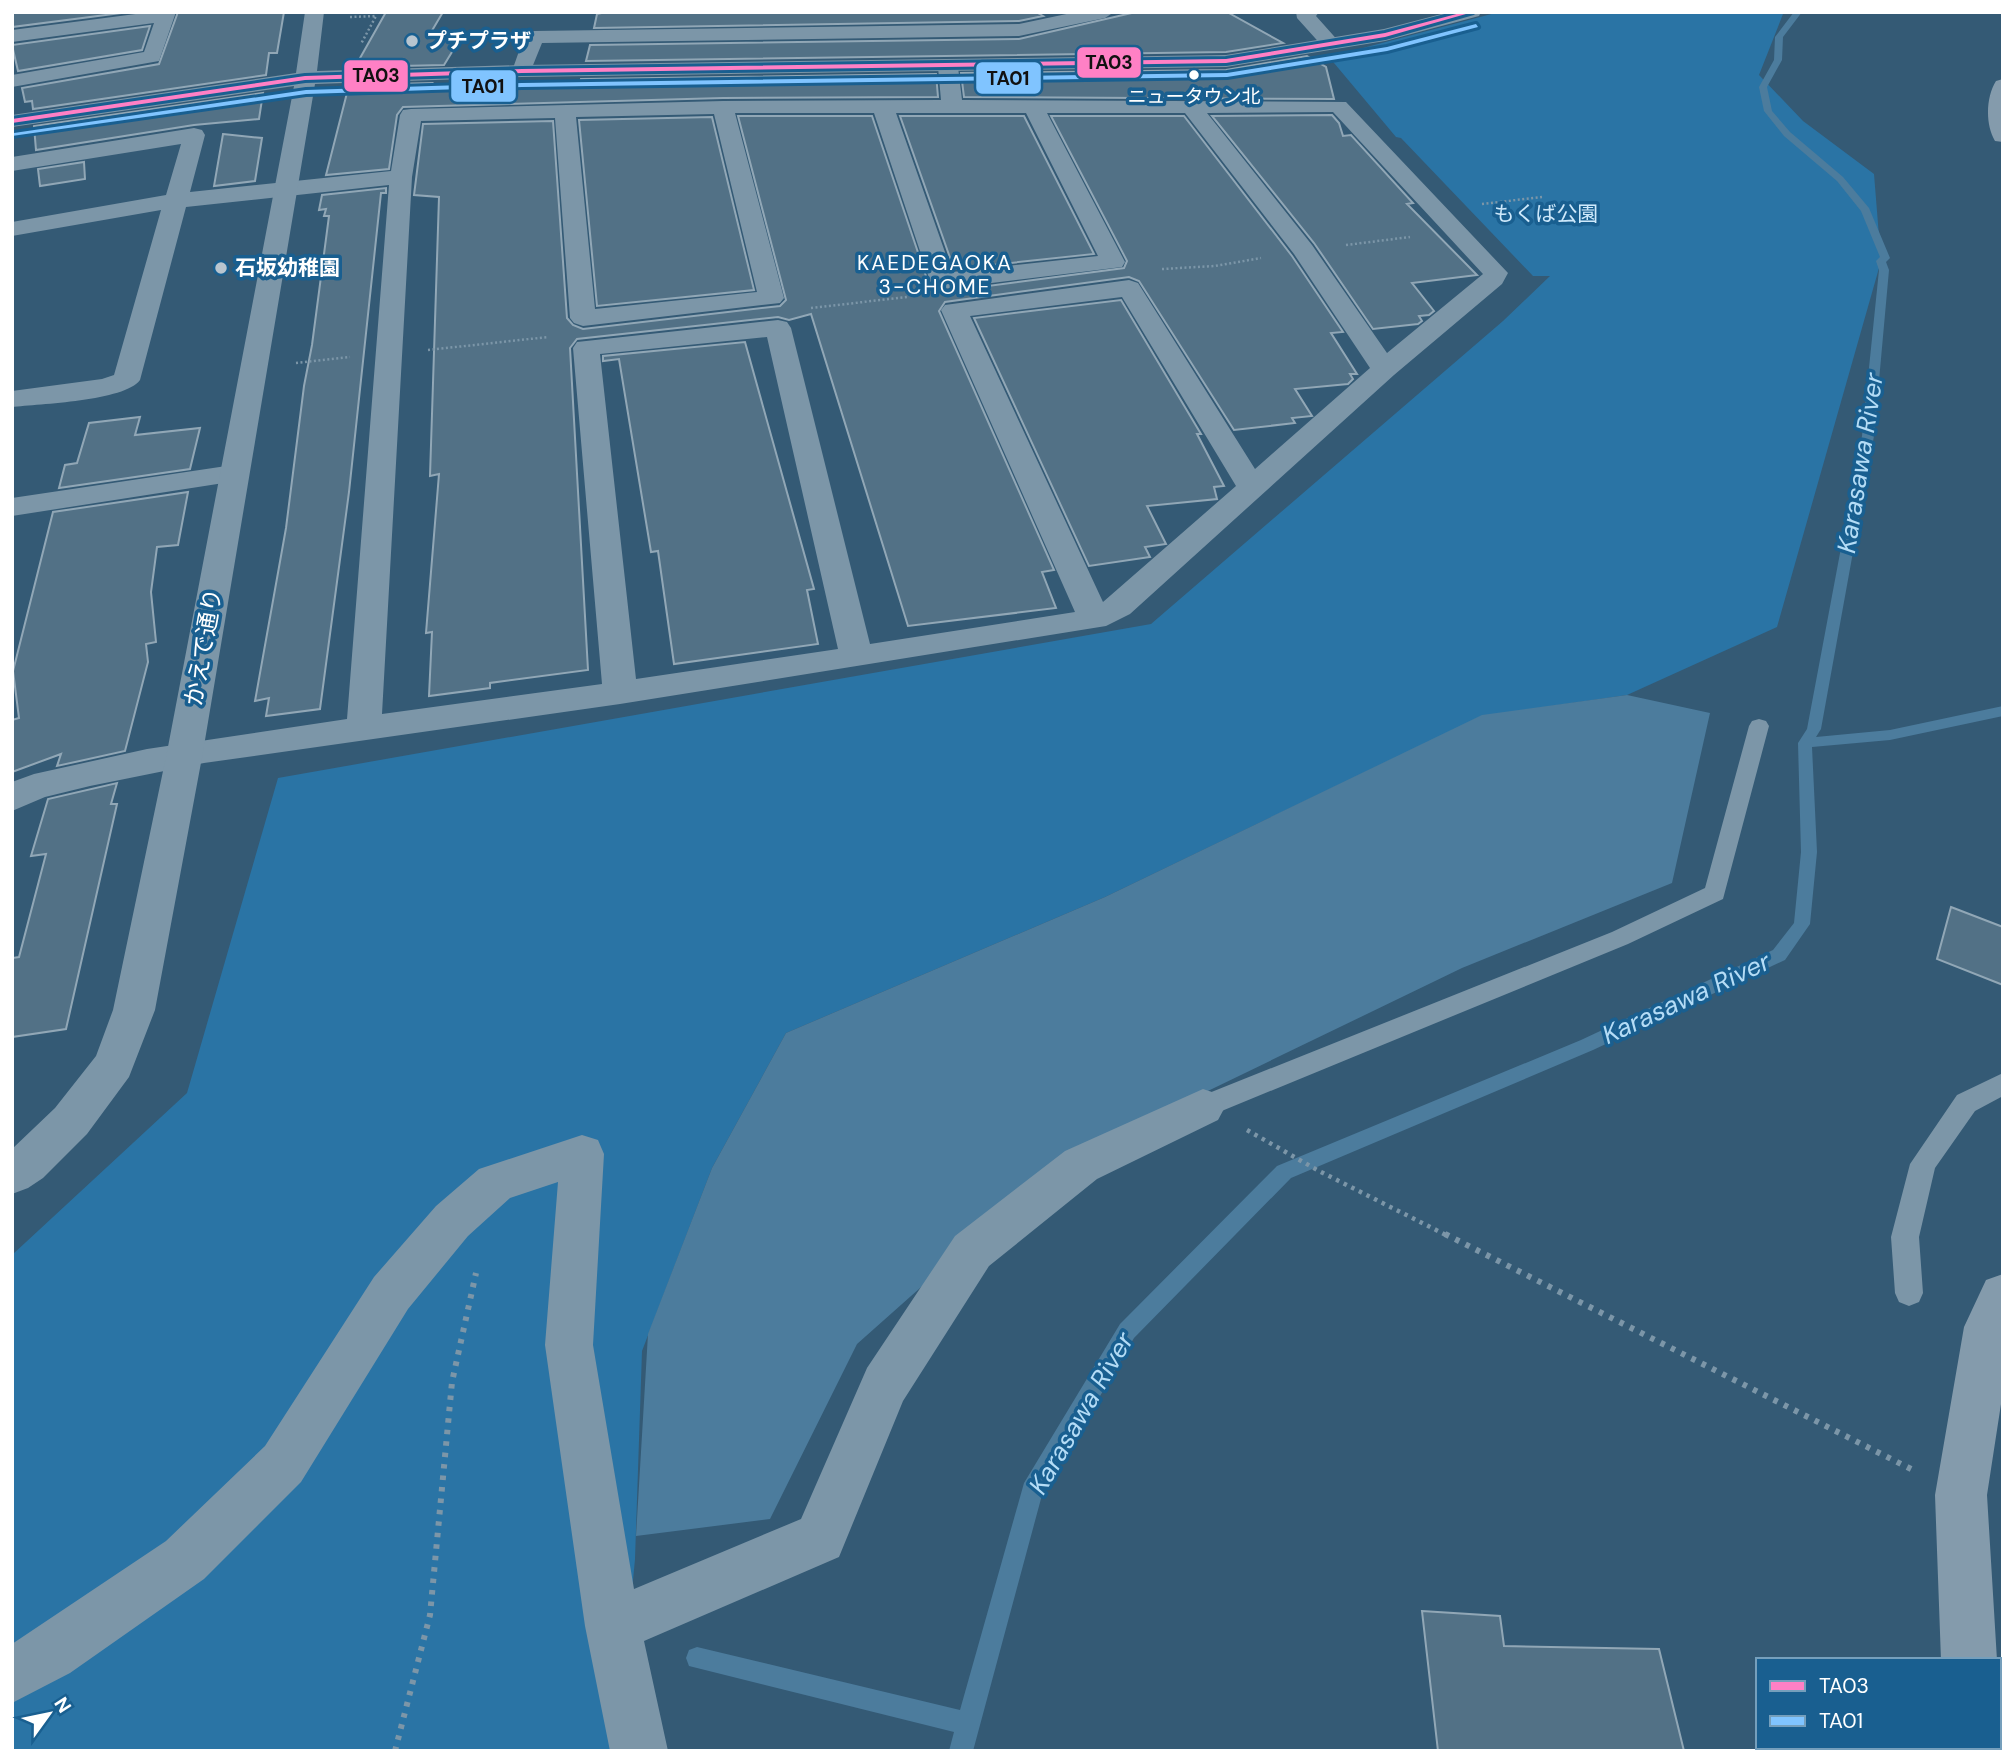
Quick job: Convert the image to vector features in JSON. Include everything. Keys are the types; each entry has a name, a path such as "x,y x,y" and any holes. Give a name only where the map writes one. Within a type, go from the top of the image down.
{"main road":[{"path":"2003,85 1998,109 2003,136"},
{"path":"1969,1658 1961,1495 1988,1327 2003,1296"}],"street":[{"name":"かえで通り","path":"12,1174 27,1164 72,1121 114,1065 134,1010 185,752 315,12"},
{"path":"747,69 757,12"},
{"path":"522,71 534,37 1019,30 1105,12"},
{"path":"1310,12 1304,14 1331,44"},
{"path":"12,121 305,78 522,71 1226,61 1385,35 1472,12"},
{"path":"12,36 166,14 152,57 12,81"},
{"path":"948,66 952,107"},
{"path":"12,798 34,787 59,780 185,752 364,729 620,693 1094,619 1119,607 1384,369 1493,279 1496,273 1339,106 723,107 411,115 401,177 364,729"},
{"path":"565,112 583,318 771,298 723,107"},
{"path":"883,107 943,281 1113,262 1034,108"},
{"path":"1192,108 1303,250 1384,369"},
{"path":"12,164 194,135 126,380 106,387 12,399"},
{"path":"12,229 176,199 401,177"},
{"path":"1094,619 954,310 1129,288 1252,489"},
{"path":"620,693 586,348 778,328 857,657"},
{"path":"12,507 233,474"},
{"path":"613,1626 820,1538 885,1385 972,1251 1081,1165 1203,1107"},
{"path":"12,1675 50,1653 185,1560 283,1464 391,1293 452,1221 495,1183 582,1154 569,1345 613,1626 639,1751"}],"lane":[{"path":"1203,1107 1620,938 1715,892 1759,726"},
{"path":"1909,1293 1905,1237 1923,1164 1966,1103 2003,1083"}],"path":[{"path":"1478,205 1542,197"},
{"path":"1160,269 1215,266 1303,250 1455,232"},
{"path":"799,309 912,296"},
{"path":"253,366 556,336"},
{"path":"1260,1137 1319,1171 1961,1495"},
{"path":"395,1751 430,1615 452,1382 479,1257 489,1230 483,1194"}],"green space":[{"name":"もくば公園","path":"1499,12 1787,12 1783,14 1759,75 1803,121 1874,174 1881,261 1777,627 1627,695 1482,716 1105,897 786,1033 712,1168 642,1351 635,1559 617,1751 12,1751 12,1255 187,1093 278,778 1151,624 1503,321 1550,276 1533,276 1401,138 1396,137 1329,57"}],"shaded area":[{"path":"1627,695 1710,713 1672,883 1462,968 1063,1161 857,1344 770,1519 636,1536 648,1334 712,1168 786,1033 1105,897 1482,715"}],"building":[{"path":"12,12 129,12 12,27"},
{"path":"178,12 284,12 277,53 269,53 266,75 33,109 32,101 25,102 22,88 159,64"},
{"path":"386,12 443,12 430,34 463,34 444,65 355,67"},
{"path":"1036,12 1043,16 1019,21 594,28 597,14"},
{"path":"1136,12 1227,12 1283,43 1226,52 586,61 590,45 1019,39"},
{"path":"150,26 142,50 18,71 12,45"},
{"path":"1307,56 1326,67 1334,99 964,97 961,73 1226,70"},
{"path":"936,74 938,97 723,98 403,107 397,115 389,169 326,175 349,85 580,84 581,79"},
{"path":"263,93 259,119 194,125 36,150 34,126"},
{"path":"1332,115 1339,123 1343,136 1351,135 1413,203 1407,204 1477,275 1412,283 1434,311 1429,315 1419,316 1422,321 1418,324 1373,329 1314,243 1212,116"},
{"path":"738,116 872,116 928,282 933,288 943,292 1124,268 1127,261 1051,116 1184,116 1292,256 1343,332 1331,333 1357,374 1350,374 1353,379 1348,384 1295,389 1312,416 1292,418 1295,423 1234,430 1139,281 1129,277 945,302 939,311 1054,570 1042,572 1056,608 908,626 811,314 789,320 778,317 577,339 570,348 588,670 490,683 490,688 429,696 432,632 426,633 439,474 430,476 439,197 414,195 423,124 553,121 567,318 573,325 583,329 780,306 786,300"},
{"path":"900,116 1024,116 1094,254 954,269"},
{"path":"712,117 754,290 597,306 579,120"},
{"path":"223,134 262,138 255,181 214,186"},
{"path":"84,162 85,179 40,186 38,169"},
{"path":"386,188 386,193 381,193 349,492 320,709 266,716 269,698 255,701 286,528 304,386 312,345 329,216 324,216 326,209 319,210 322,195"},
{"path":"1121,300 1201,434 1197,434 1224,486 1214,487 1217,499 1147,506 1166,544 1145,547 1150,557 1089,566 974,318"},
{"path":"745,342 814,589 807,590 818,644 674,664 658,551 651,552 619,359 603,361 603,356"},
{"path":"140,417 135,435 200,428 190,469 59,488 65,465 77,463 89,423"},
{"path":"188,492 178,545 157,547 151,592 156,642 146,644 148,662 125,751 57,766 61,754 12,772 12,720 19,718 13,671 53,512"},
{"path":"117,783 111,804 117,804 66,1029 12,1037 12,958 19,957 46,854 31,856 48,799"},
{"path":"1951,907 2003,927 2003,985 1937,959"},
{"path":"1422,1611 1500,1616 1504,1646 1659,1649 1684,1751 1438,1751"}],"waterway":[{"name":"Karasawa River","path":"1798,12 1779,37 1778,60 1763,87 1768,111 1787,134 1840,179 1866,210 1885,258 1881,261 1884,270 1868,436 1814,729 1805,743"},
{"path":"1805,743 1890,735 2003,711"},
{"name":"Karasawa River","path":"961,1751 1032,1491 1127,1331 1284,1172 1587,1045 1779,955 1802,924 1809,852 1805,743"},
{"path":"697,1658 968,1724"}],"transit line":[{"name":"TA03","path":"12,121 305,78 522,71 1226,61 1385,35 1471,12"},
{"name":"TA01","path":"14,135 306,92 522,85 1227,75 1387,49 1476,26"}],"place":[{"name":"プチプラザ","path":"412,41"},
{"name":"ニュータウン北","path":"1194,75"},
{"name":"石坂幼稚園","path":"221,268"}],"district":[{"name":"KAEDEGAOKA 3-CHOME","path":"935,275"}]}
